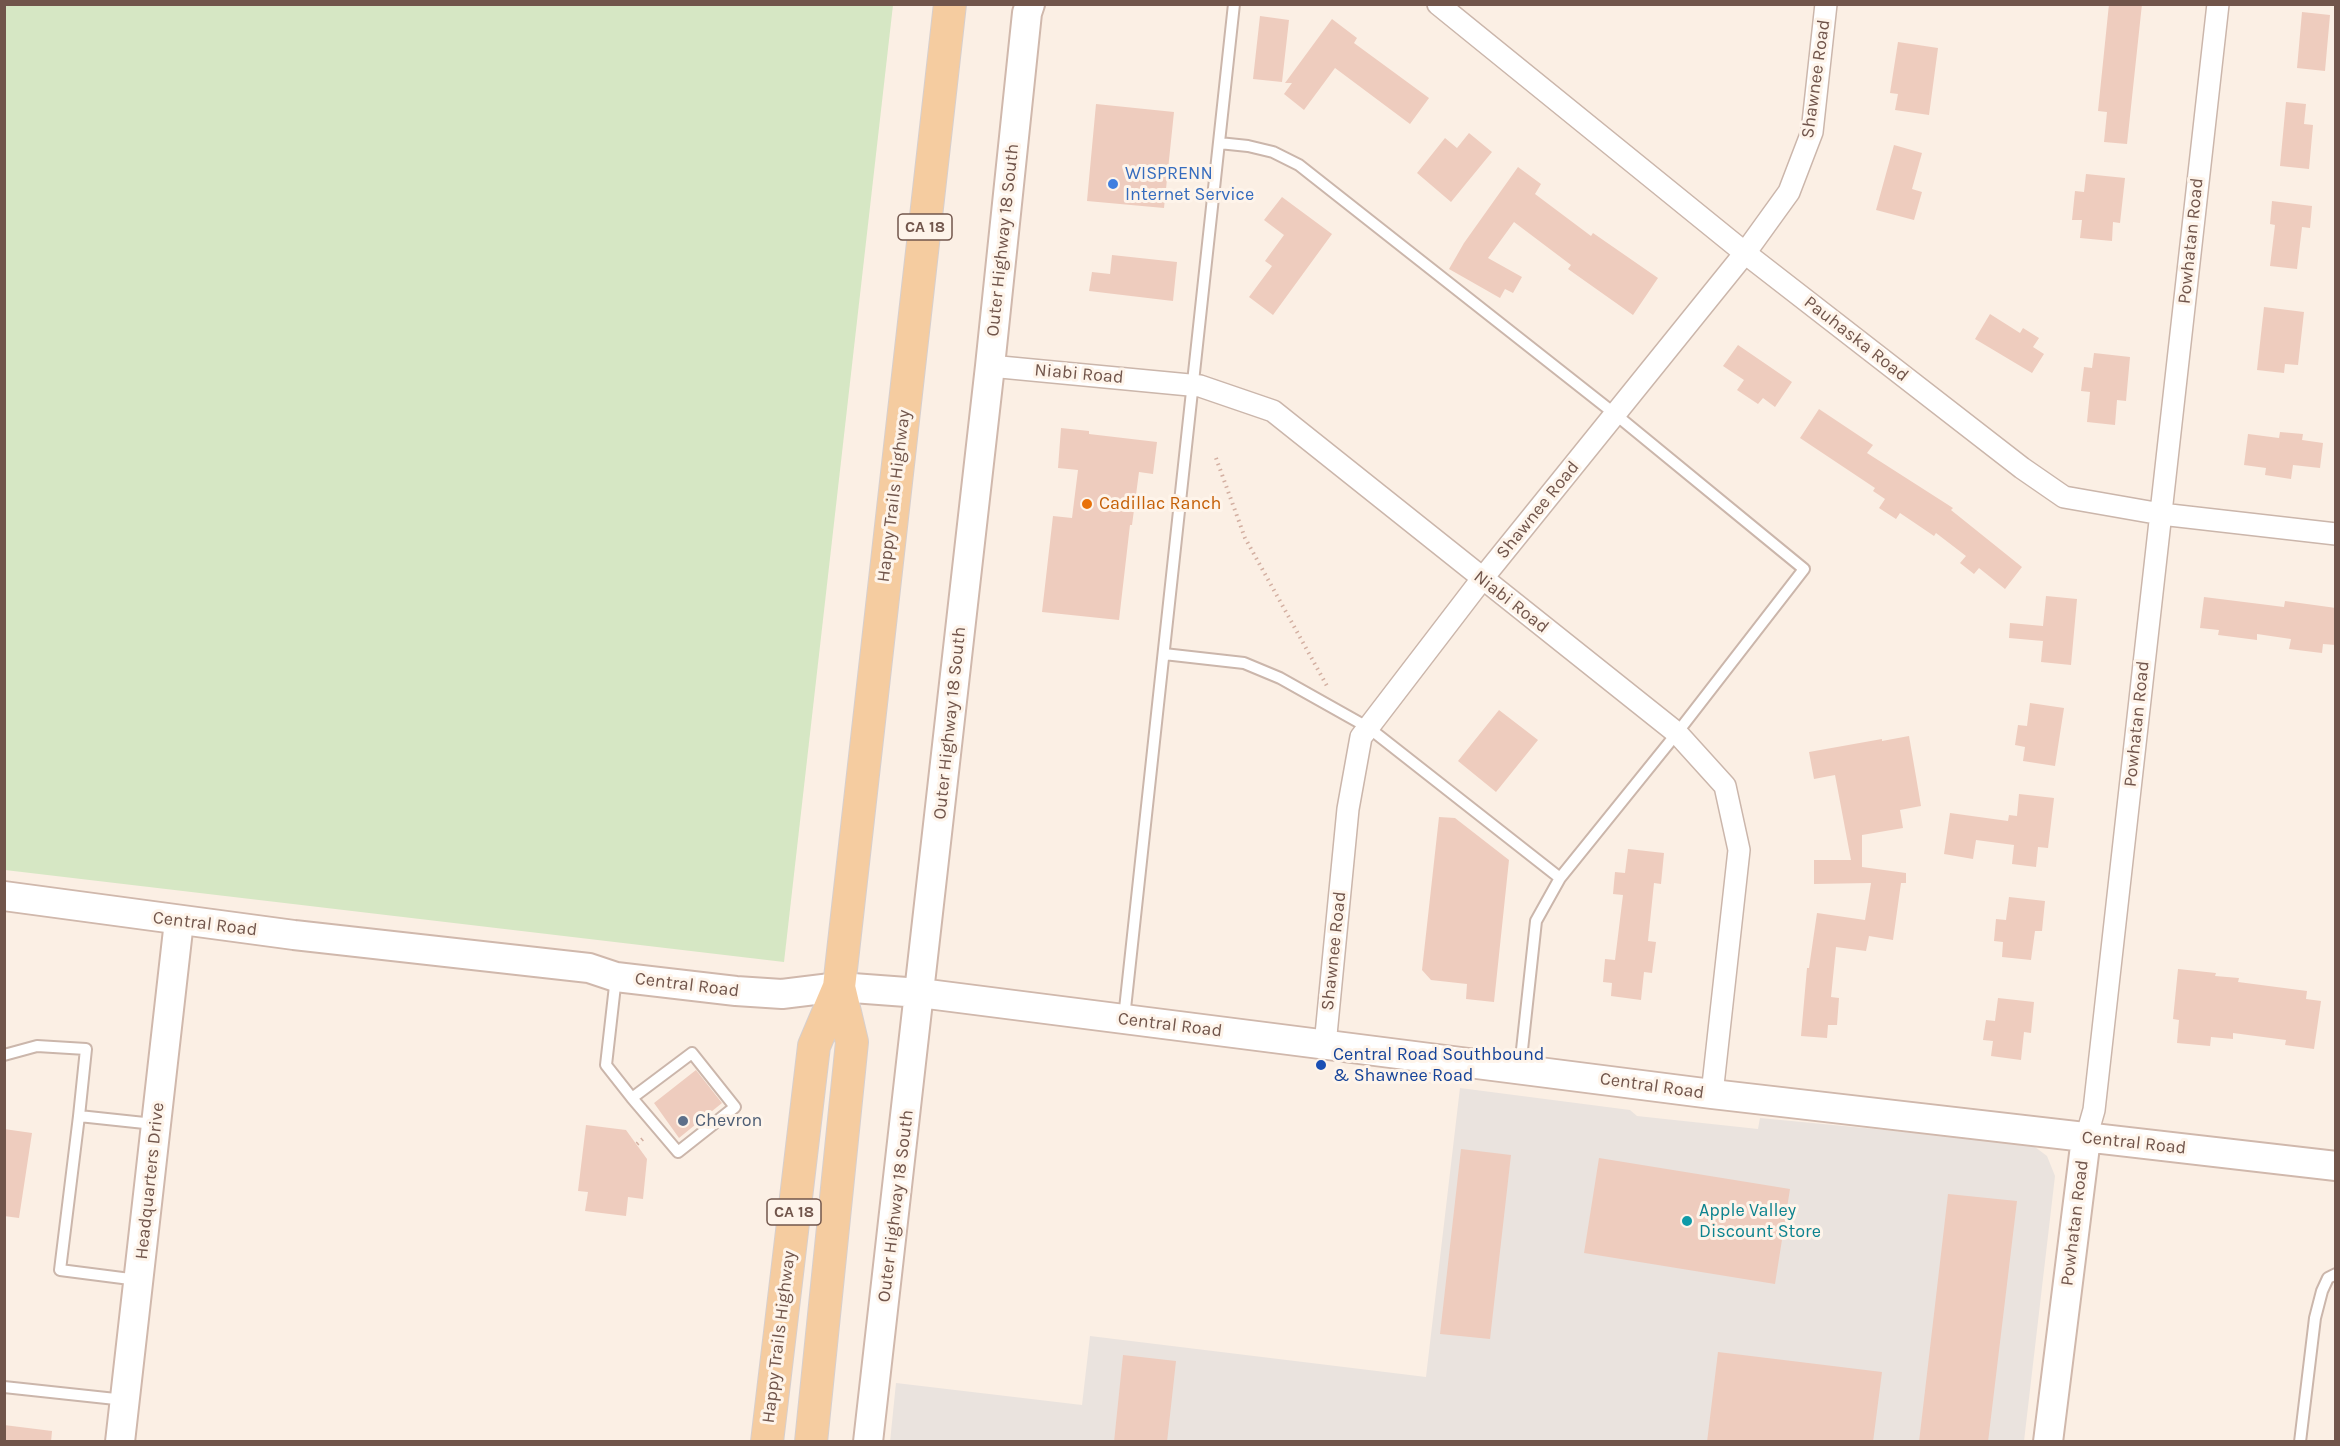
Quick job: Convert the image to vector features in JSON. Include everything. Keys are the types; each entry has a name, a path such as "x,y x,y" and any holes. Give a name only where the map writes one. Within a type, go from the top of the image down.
{"main road":[{"name":"Happy Trails Highway","path":"767,1442 814,1046 839,987 950,4"},
{"name":"Happy Trails Highway","path":"811,1442 852,1042 839,987"}],"street":[{"name":"Outer Highway 18 South","path":"868,1442 990,366 1027,13 1030,4"},
{"name":"Pauhaska Road","path":"1438,4 1745,253 2022,468 2064,497 2161,514 2336,534"},
{"name":"Shawnee Road","path":"1325,1045 1348,809 1361,737 1482,579 1745,253 1790,192 1812,132 1826,4"},
{"name":"Powhatan Road","path":"2048,1442 2086,1138 2094,1110 2218,4"},
{"name":"Niabi Road","path":"990,366 1193,385 1273,411 1677,733 1725,786 1739,850 1712,1094"},
{"name":"Central Road","path":"4,896 179,921 589,968 616,977 736,991 782,994 839,987 920,993 1712,1094 2336,1166"},
{"name":"Headquarters Drive","path":"120,1442 179,921"}],"lane":[{"path":"1124,1019 1234,4"},
{"path":"1219,143 1274,152 1299,165 1616,414 1804,569 1677,733 1560,878 1536,921 1520,1068"},
{"path":"1164,654 1244,663 1280,678 1369,728 1560,878"},
{"path":"616,977 606,1065 632,1098 678,1152 735,1107 692,1053 632,1098"},
{"path":"4,1055 37,1046 86,1049 60,1270 139,1280"},
{"path":"79,1116 156,1124"},
{"path":"2300,1442 2315,1318 2328,1278 2336,1274"},
{"path":"4,1387 125,1400"}],"path":[{"path":"1216,458 1245,538 1342,713"}],"shaded area":[{"path":"1460,1088 1630,1110 1637,1116 1758,1129 1760,1118 2031,1144 2047,1156 2055,1176 2024,1441 890,1442 896,1383 1082,1405 1090,1336 1426,1377"}],"green space":[{"path":"5,4 893,5 784,962 5,870"}],"building":[{"path":"2109,4 2142,4 2127,144 2104,142 2107,112 2098,111"},
{"path":"2302,12 2330,15 2325,71 2297,68"},
{"path":"1260,16 1289,20 1282,82 1253,79"},
{"path":"1332,19 1357,38 1354,43 1429,98 1410,124 1335,68 1304,110 1284,94 1292,83 1285,83"},
{"path":"1898,42 1938,48 1929,115 1895,110 1898,94 1890,93"},
{"path":"2286,102 2306,104 2304,124 2313,125 2309,169 2280,166"},
{"path":"1096,104 1174,112 1164,208 1087,201"},
{"path":"1469,133 1492,152 1451,202 1417,173 1445,138 1457,148"},
{"path":"1894,145 1922,153 1912,189 1922,192 1914,220 1876,210"},
{"path":"1518,167 1541,184 1535,194 1591,236 1593,233 1658,278 1633,315 1568,269 1571,265 1514,222 1488,258 1522,277 1513,293 1505,289 1500,298 1449,269 1464,243"},
{"path":"2086,174 2125,178 2120,223 2113,222 2112,241 2080,238 2082,220 2072,220 2075,191 2084,192"},
{"path":"1282,197 1332,234 1273,315 1249,297 1272,266 1265,261 1284,235 1264,220"},
{"path":"2272,201 2312,206 2310,228 2302,227 2297,269 2270,266 2275,225 2270,224"},
{"path":"1112,255 1177,262 1173,301 1089,291 1092,272 1110,274"},
{"path":"2264,307 2304,312 2298,365 2285,364 2284,373 2257,370"},
{"path":"1990,314 2020,333 2023,328 2039,338 2033,347 2044,354 2032,373 1975,339"},
{"path":"1738,345 1792,382 1775,407 1763,398 1758,404 1737,390 1744,380 1723,366"},
{"path":"2094,353 2130,357 2126,401 2117,400 2115,425 2087,422 2090,392 2081,391 2084,367 2092,368"},
{"path":"1819,409 1873,445 1867,453 1953,508 1951,510 2022,567 2005,589 1979,568 1974,574 1960,563 1966,556 1936,533 1934,536 1900,513 1896,519 1879,508 1885,499 1873,491 1875,488 1800,438"},
{"path":"1061,428 1089,431 1089,434 1157,442 1153,474 1139,472 1132,525 1130,525 1119,620 1042,612 1053,516 1072,518 1078,470 1058,468"},
{"path":"2280,432 2303,434 2302,440 2323,443 2320,468 2293,465 2291,479 2265,475 2266,468 2244,465 2248,434 2279,438"},
{"path":"2046,596 2077,599 2071,665 2041,662 2043,641 2009,638 2010,623 2043,626"},
{"path":"2204,597 2284,607 2285,601 2336,608 2336,645 2323,644 2322,653 2289,649 2291,639 2257,634 2257,640 2218,635 2219,630 2200,628"},
{"path":"2030,703 2064,708 2055,766 2023,761 2025,747 2015,745 2018,725 2027,726"},
{"path":"1499,710 1538,740 1496,792 1458,761"},
{"path":"1909,736 1921,806 1900,810 1903,828 1862,835 1862,867 1906,873 1906,883 1901,883 1893,940 1869,936 1866,951 1836,947 1831,997 1839,998 1837,1025 1828,1025 1827,1038 1801,1036 1807,968 1809,968 1817,913 1865,920 1871,883 1814,884 1814,860 1851,860 1835,775 1814,779 1809,752"},
{"path":"2019,794 2054,798 2048,848 2038,847 2036,867 2012,864 2014,845 1976,840 1973,859 1944,854 1950,813 2008,821 2009,815 2017,816"},
{"path":"1439,817 1455,818 1509,860 1494,1002 1466,999 1467,984 1431,980 1422,970"},
{"path":"1628,849 1664,853 1661,884 1654,883 1648,941 1656,942 1652,973 1644,972 1641,1000 1611,996 1612,983 1603,982 1605,959 1615,960 1623,895 1613,894 1615,872 1625,873"},
{"path":"2009,897 2045,901 2042,931 2035,931 2031,960 2002,957 2003,942 1994,941 1996,919 2006,920"},
{"path":"2178,969 2216,973 2215,976 2239,978 2238,982 2307,991 2306,999 2321,1001 2314,1049 2285,1045 2286,1040 2233,1033 2233,1039 2211,1037 2210,1046 2177,1043 2179,1020 2173,1019"},
{"path":"1998,998 2034,1002 2031,1033 2024,1032 2021,1060 1991,1056 1993,1041 1983,1040 1986,1020 1995,1021"},
{"name":"Chevron","path":"696,1070 722,1103 679,1138 654,1103"},
{"path":"586,1125 626,1130 647,1159 643,1199 628,1197 626,1216 585,1211 588,1192 578,1191"},
{"path":"4,1129 32,1133 19,1218 4,1216"},
{"path":"1461,1149 1511,1155 1490,1339 1440,1334"},
{"name":"Apple Valley Discount Store","path":"1599,1158 1790,1189 1775,1284 1584,1253"},
{"path":"1948,1194 2017,1201 1988,1442 1919,1442"},
{"path":"1718,1352 1882,1372 1873,1442 1707,1442"},
{"path":"1123,1355 1176,1361 1167,1442 1114,1442"},
{"path":"4,1425 52,1431 51,1442 4,1442"}],"place":[{"name":"WISPRENN Internet Service","path":"1113,184"},
{"name":"Cadillac Ranch","path":"1087,504"},
{"name":"Central Road Southbound & Shawnee Road","path":"1321,1065"},
{"name":"Chevron","path":"683,1121"},
{"name":"Apple Valley Discount Store","path":"1687,1221"}]}
